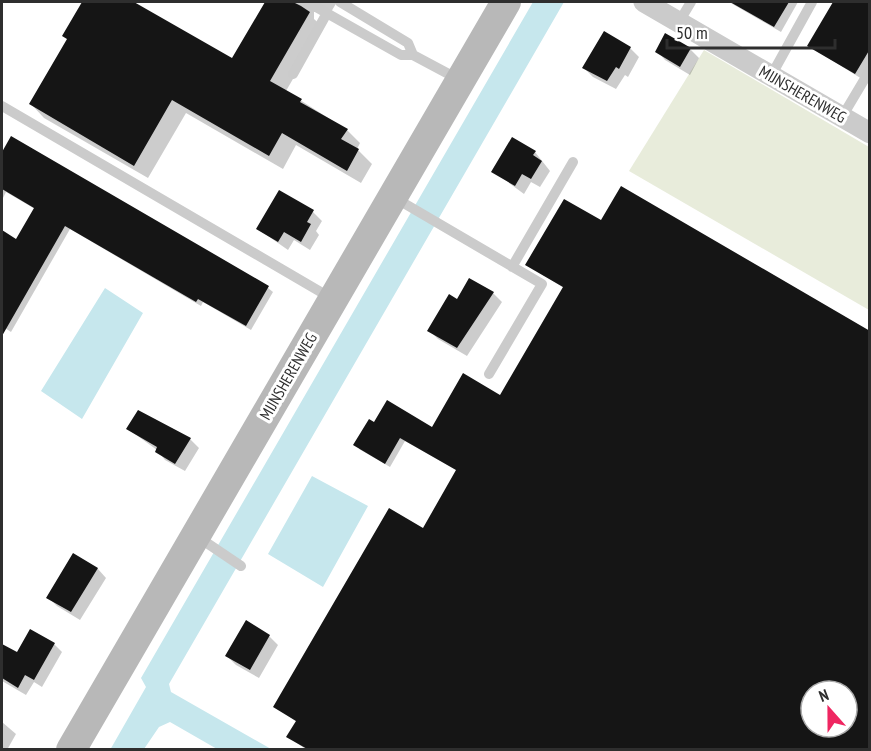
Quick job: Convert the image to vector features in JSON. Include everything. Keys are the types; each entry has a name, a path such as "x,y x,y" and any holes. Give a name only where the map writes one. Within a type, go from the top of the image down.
{"street":[{"name":"MIJNSHERENWEG","path":"71,750 205,541 333,299 503,2"},
{"name":"MIJNSHERENWEG","path":"644,2 870,133"}],"lane":[{"path":"307,2 401,55 413,55 460,80"},
{"path":"340,2 408,43 413,55"},
{"path":"679,22 691,2"},
{"path":"771,76 812,2"},
{"path":"293,74 327,13"},
{"path":"842,117 870,70"},
{"path":"2,106 333,299"},
{"path":"512,267 573,162"},
{"path":"392,197 542,284 489,374"},
{"path":"205,541 241,566"}],"green space":[{"path":"704,50 869,147 869,310 629,171"}],"water":[{"path":"533,2 564,2 169,684 171,692 271,749 217,749 170,722 159,727 144,749 110,750 146,687 141,678"},
{"path":"105,288 143,313 82,419 41,391"},
{"path":"312,476 368,506 323,587 268,554"}],"building":[{"path":"82,2 134,2 232,58 265,2 293,2 301,6 310,12 270,81 302,99 300,102 348,129 341,139 359,149 347,171 282,133 269,156 172,100 134,166 29,104 67,39 62,36"},
{"path":"730,2 789,2 774,27"},
{"path":"833,2 870,2 870,49 855,74 807,46"},
{"path":"604,31 631,47 619,69 616,67 607,81 582,68"},
{"path":"665,33 691,48 680,67 655,52"},
{"path":"11,136 269,286 246,326 198,299 196,302 65,226 2,336 2,230 16,239 34,208 2,189 2,152"},
{"path":"512,137 536,151 533,155 542,161 531,179 522,174 515,186 491,172"},
{"path":"621,186 870,331 870,750 309,750 286,737 296,721 273,707 389,508 423,528 456,470 400,438 385,464 353,445 369,419 374,422 387,400 432,427 463,373 500,395 563,287 525,265 564,199 601,220"},
{"path":"279,190 314,210 307,222 311,224 301,242 284,232 278,242 256,229"},
{"path":"469,278 494,292 457,348 427,331 449,294 457,299"},
{"path":"138,410 191,438 175,464 155,452 157,447 126,429"},
{"path":"73,553 98,568 71,612 46,598"},
{"path":"246,620 270,635 250,670 225,656"},
{"path":"30,629 55,643 34,680 25,675 18,688 2,678 2,644 17,652"}]}
